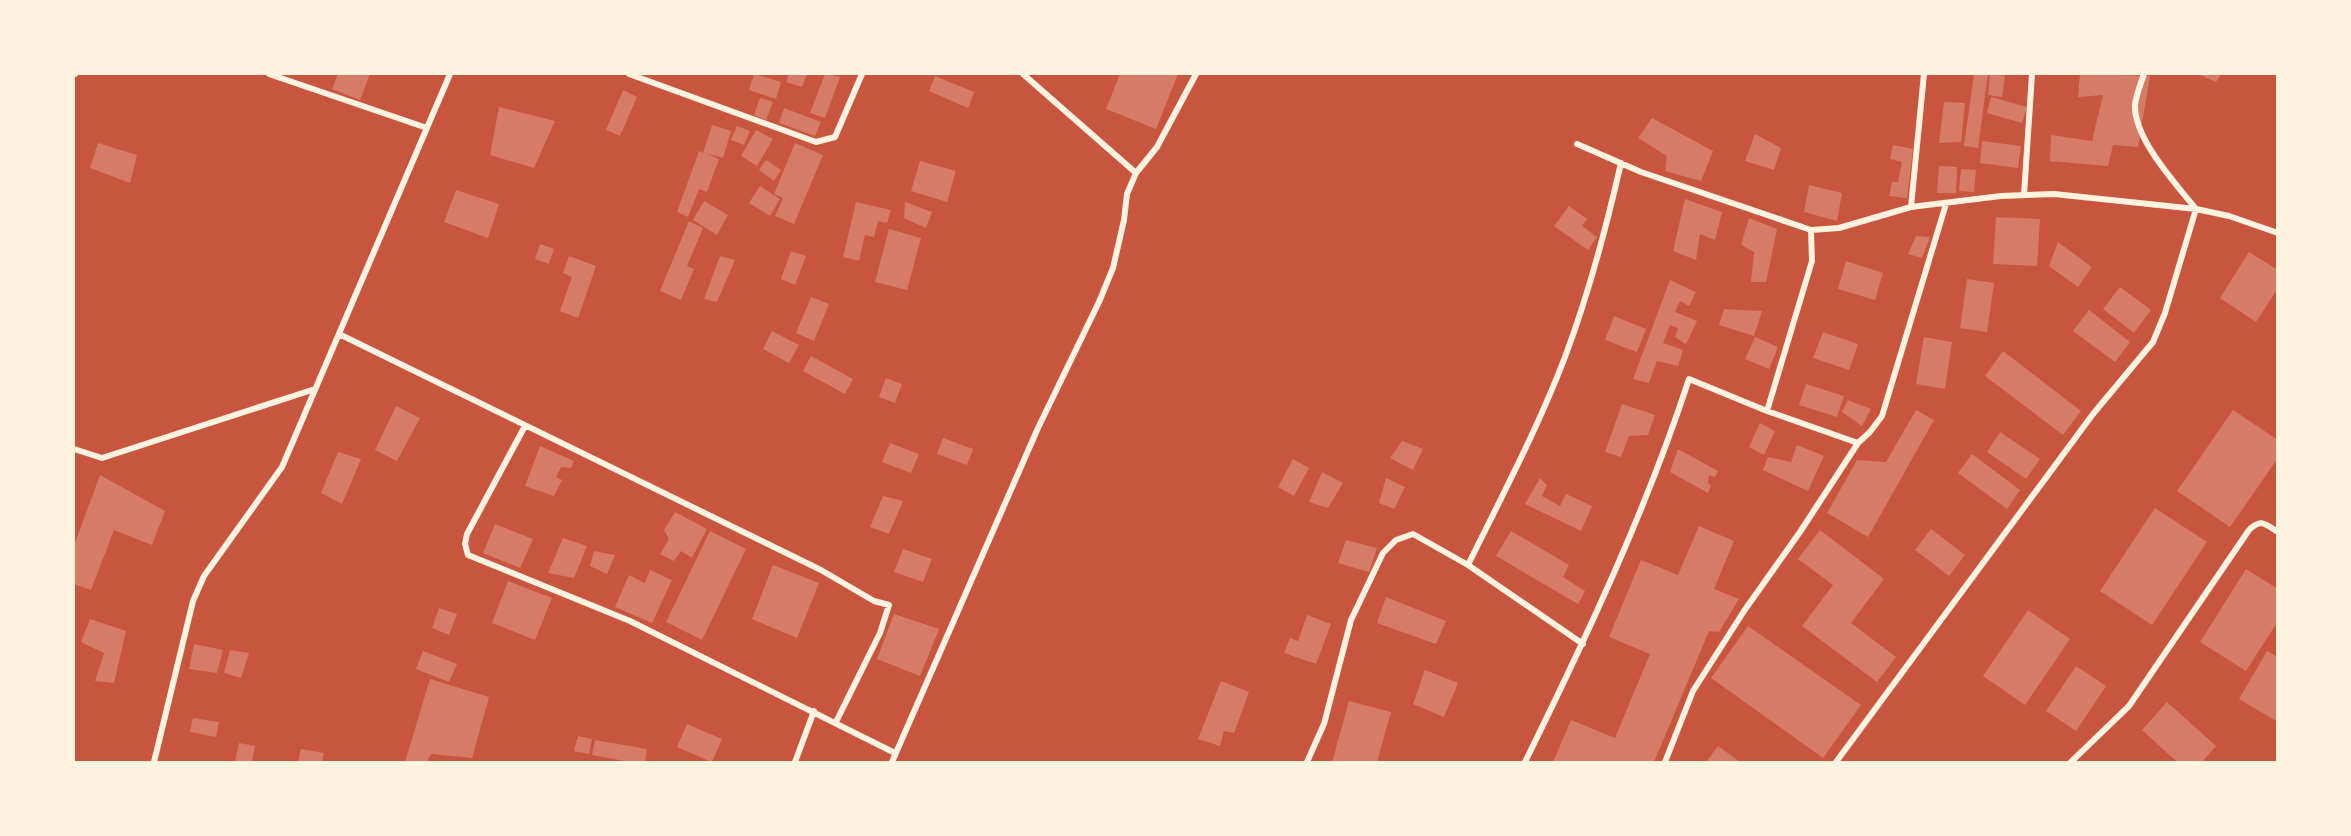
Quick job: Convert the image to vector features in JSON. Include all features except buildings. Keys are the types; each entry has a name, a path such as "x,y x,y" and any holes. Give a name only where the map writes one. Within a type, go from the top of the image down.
{"street":[{"path":"268,74 281,76 427,128"},
{"path":"154,762 197,593 204,576 282,467 450,74"},
{"path":"628,74 816,142 835,137 862,74"},
{"path":"1023,74 1136,173"},
{"path":"892,762 1038,428 1099,302 1113,268 1124,220 1127,194 1136,173 1157,147 1196,74"},
{"path":"1911,207 1924,74"},
{"path":"2024,195 2032,74"},
{"path":"2144,74 2135,106 2140,126 2151,153 2196,209"},
{"path":"1577,144 1621,163 1811,230 1839,228 1911,207 2054,194 2196,209 2229,216 2277,233"},
{"path":"1468,565 1565,359 1595,271 1621,163"},
{"path":"1665,762 1693,691 1744,611 1800,532 1858,443 1870,432 1881,416 1946,204"},
{"path":"1836,762 2093,414 2153,342 2165,313 2196,209"},
{"path":"1767,411 1812,261 1811,230"},
{"path":"339,334 821,570 874,601 889,605 880,633 836,722"},
{"path":"1525,762 1583,644 1638,518 1689,379 1767,411 1858,443"},
{"path":"74,449 102,458 142,447 315,389"},
{"path":"525,426 467,534 465,544 468,555 630,621 895,753"},
{"path":"2071,762 2129,706 2249,530 2256,523 2263,523 2277,532"},
{"path":"1307,762 1324,724 1351,620 1383,553 1396,540 1413,534 1468,565 1583,644"},
{"path":"795,762 814,711"}]}
